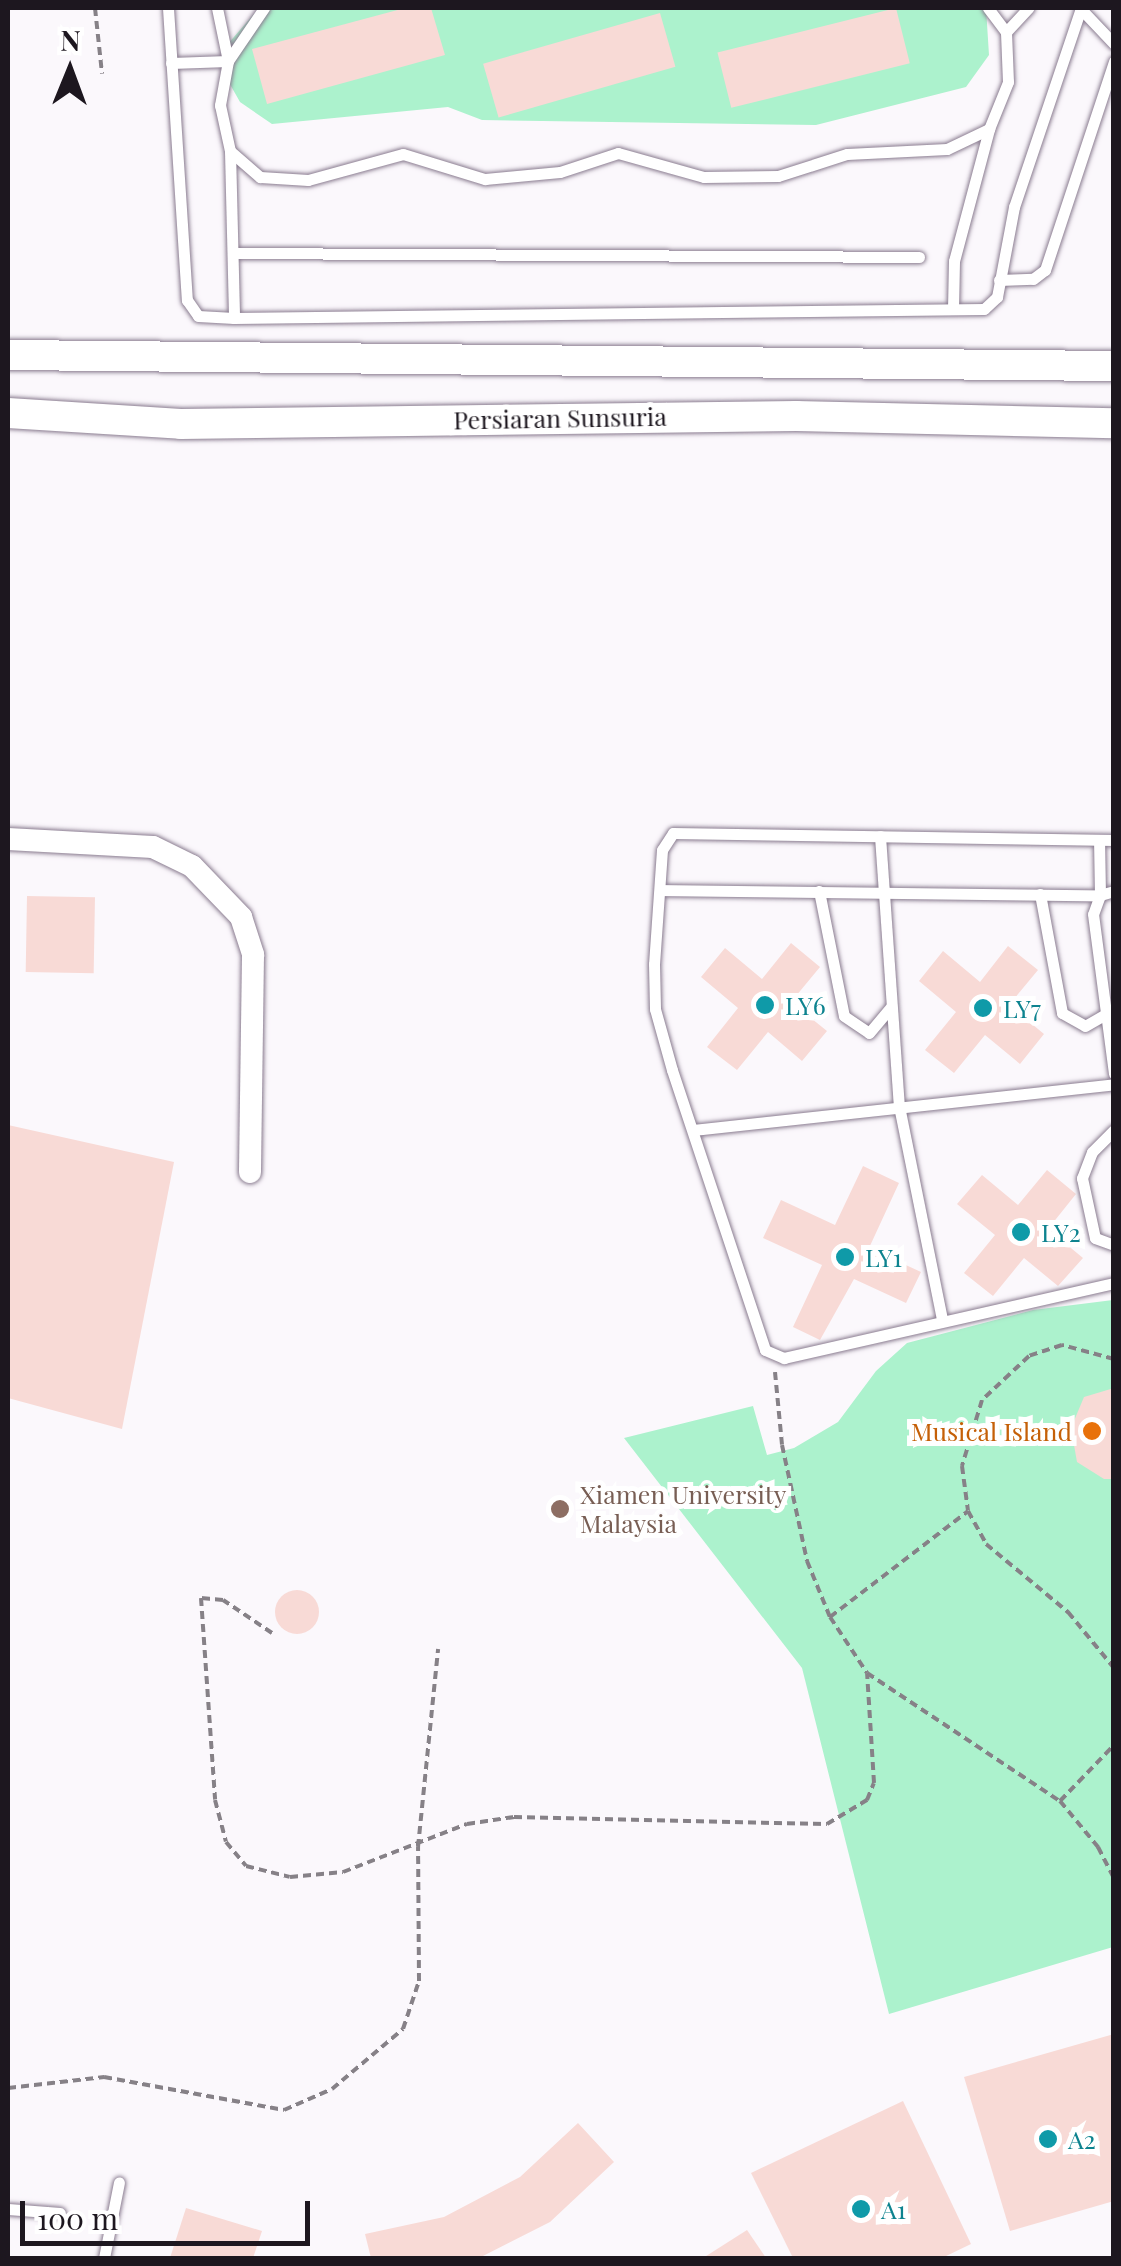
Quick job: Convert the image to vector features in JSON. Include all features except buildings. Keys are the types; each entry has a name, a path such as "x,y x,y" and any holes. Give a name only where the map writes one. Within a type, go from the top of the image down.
{"street":[{"path":"8,355 1114,366"},
{"name":"Persiaran Sunsuria","path":"8,413 181,424 796,416 1114,423"},
{"path":"8,840 153,847 192,866 241,917 253,954 250,1172"}],"lane":[{"path":"168,8 187,300 198,316 234,318 984,309 997,297 1014,207 1081,8 1114,44"},
{"path":"217,8 228,61 220,105 230,152 234,318"},
{"path":"228,61 264,8"},
{"path":"953,310 954,261 990,129 1008,82 1006,32 988,8"},
{"path":"1006,32 1025,8"},
{"path":"172,63 228,61"},
{"path":"999,280 1033,279 1044,270 1114,62"},
{"path":"230,152 260,177 308,180 403,154 485,179 560,172 618,153 704,178 778,176 847,154 947,149 990,129"},
{"path":"232,254 919,257"},
{"path":"1114,840 673,833 662,850 655,1008 765,1350 774,1356 1114,1283"},
{"path":"880,836 880,892 899,1106 942,1319"},
{"path":"1099,840 1100,895 1093,914 1114,1074"},
{"path":"661,890 1100,895 1114,892"},
{"path":"819,892 844,1016 869,1033 890,1008"},
{"path":"1040,894 1062,1013 1085,1026 1106,1014"},
{"path":"693,1130 1114,1084"},
{"path":"1114,1130 1092,1152 1082,1178 1095,1238 1114,1245"},
{"path":"104,2258 119,2182"},
{"path":"8,2209 60,2213"}],"path":[{"path":"95,8 102,74"},
{"path":"1114,1356 1062,1344 1017,1365 982,1400 964,1444 968,1512 986,1544 1068,1612 1114,1668"},
{"path":"774,1356 782,1445 806,1562 830,1618 867,1673 1060,1801 1098,1847 1114,1878"},
{"path":"830,1618 968,1512"},
{"path":"272,1633 223,1600 201,1598 215,1800 226,1842 246,1866 290,1877 343,1872 418,1847 467,1824 514,1818 827,1824 867,1800 874,1783 867,1673"},
{"path":"8,2088 104,2077 260,2110 304,2106 332,2089 403,2030 415,2006 418,1847 438,1648"},
{"path":"1060,1801 1114,1745"}],"green space":[{"path":"259,8 986,8 989,55 966,87 816,125 482,120 448,107 272,124 240,102 227,79 227,45"},
{"path":"1113,1300 1113,1947 889,2014 802,1668 624,1438 753,1406 767,1455 794,1448 838,1422 876,1371 907,1343 1033,1310"}],"place":[{"name":"LY6","path":"765,1005"},
{"name":"LY7","path":"983,1008"},
{"name":"LY2","path":"1021,1232"},
{"name":"LY1","path":"845,1257"},
{"name":"Musical Island","path":"1092,1431"},
{"name":"Xiamen University Malaysia","path":"560,1509"},
{"name":"A2","path":"1048,2139"},
{"name":"A1","path":"861,2209"}]}
